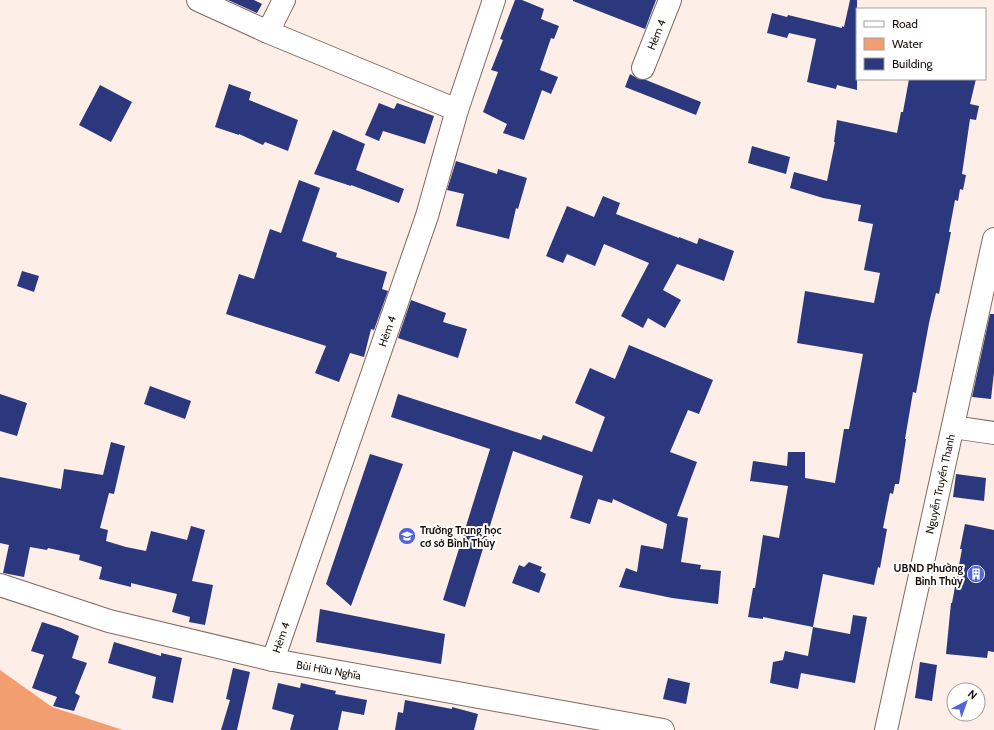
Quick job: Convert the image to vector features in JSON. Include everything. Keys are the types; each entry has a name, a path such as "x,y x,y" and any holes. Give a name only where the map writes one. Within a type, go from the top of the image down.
{"street":[{"path":"198,0 268,32 457,110"},
{"path":"268,32 284,0"},
{"name":"Hẻm 4","path":"273,660 427,216 457,110 494,0"},
{"name":"Hẻm 4","path":"643,68 670,0"},
{"name":"Nguyễn Truyền Thanh","path":"886,730 993,245"},
{"path":"953,427 994,433"},
{"name":"Bùi Hữu Nghĩa","path":"0,585 109,621 273,660 663,730"}],"water":[{"path":"0,670 52,707 123,730 0,730"}],"building":[{"path":"228,0 254,0 262,4 257,13"},
{"path":"515,0 522,0 544,9 541,19 559,26 554,39 551,38 540,70 558,77 551,94 542,90 524,140 503,133 507,124 483,112 498,72 491,70 503,40 500,39"},
{"path":"573,0 656,0 645,29"},
{"path":"850,0 857,0 857,90 837,85 836,89 807,82 816,39 789,33 787,38 767,33 772,13 787,17 788,15 842,28 842,26 844,27"},
{"path":"630,74 638,79 646,80 701,102 696,115 625,87"},
{"path":"909,80 976,80 970,104 979,106 976,120 970,119 962,174 966,175 963,190 960,189 958,201 955,200 949,232 951,232 939,294 936,293 929,323 916,393 913,392 899,484 895,484 893,494 890,493 883,528 887,529 880,568 878,567 874,585 823,574 813,627 763,617 763,619 748,617 753,588 755,588 763,535 779,538 788,486 750,481 753,461 787,466 788,452 805,452 805,478 835,483 844,429 849,429 863,354 797,343 805,291 874,303 880,273 864,270 873,224 858,221 861,205 823,198 790,188 794,172 827,181 835,142 837,120 897,133 901,112 903,112"},
{"path":"229,84 251,92 249,100 298,120 288,151 265,142 263,145 239,134 215,127"},
{"path":"100,85 132,102 111,142 79,125"},
{"path":"379,103 394,109 397,103 434,116 425,144 383,131 379,141 365,135"},
{"path":"333,130 365,144 356,170 404,189 399,203 351,185 314,174"},
{"path":"752,146 790,157 786,174 748,163"},
{"path":"456,161 497,174 498,169 527,178 518,209 516,208 509,239 456,226 464,194 447,190"},
{"path":"299,180 320,188 302,241 337,253 336,257 387,272 382,289 388,291 374,330 371,329 364,357 350,353 339,382 315,373 326,346 226,314 239,274 254,279 270,229 281,233"},
{"path":"603,196 620,203 616,214 697,244 699,238 734,251 724,281 677,264 663,290 681,300 665,328 648,318 643,328 621,316 649,263 604,244 595,266 567,254 563,263 546,256 567,206 594,217"},
{"path":"22,271 39,276 34,292 17,286"},
{"path":"411,300 446,313 443,322 467,329 458,358 398,338"},
{"path":"990,314 994,314 994,372 991,399 972,397"},
{"path":"629,345 713,380 699,414 688,410 670,452 697,462 677,516 688,518 681,562 701,565 700,569 721,571 718,604 672,598 619,587 626,568 637,572 641,545 663,549 667,524 613,499 612,503 598,499 590,524 570,518 583,476 513,451 465,607 443,600 490,449 391,417 398,394 541,440 543,435 592,452 605,417 575,403 590,368 615,379"},
{"path":"150,386 191,401 185,419 144,404"},
{"path":"0,394 27,403 17,436 0,431"},
{"path":"111,442 125,446 114,494 109,493 100,528 108,530 106,541 146,551 151,531 187,540 191,526 205,530 192,581 213,585 205,625 189,622 190,617 172,612 177,594 131,583 131,587 99,579 102,567 79,560 80,555 48,548 47,550 30,547 24,577 3,573 9,545 0,543 0,477 61,489 64,469 103,475"},
{"path":"370,454 403,464 351,606 326,584"},
{"path":"956,474 986,478 984,501 953,497"},
{"path":"965,524 994,530 994,652 988,651 987,658 946,654 951,603 962,549 960,549"},
{"path":"529,562 542,567 540,571 546,574 539,593 512,583 519,565 524,567"},
{"path":"320,609 445,634 441,664 316,642"},
{"path":"853,615 867,617 855,683 801,673 798,689 770,683 773,662 783,660 785,651 808,656 813,627 850,634"},
{"path":"42,622 79,636 72,658 87,663 75,693 80,696 74,711 53,706 57,697 32,688 44,655 31,651"},
{"path":"114,642 161,656 161,653 182,658 173,703 152,698 156,677 108,663"},
{"path":"920,662 937,665 932,701 915,698"},
{"path":"233,668 250,672 237,730 221,730 230,700 226,699"},
{"path":"668,678 690,683 686,704 663,699"},
{"path":"278,683 300,688 301,683 336,691 335,694 367,700 364,715 342,711 338,730 290,730 294,715 272,709"},
{"path":"405,700 452,709 452,707 478,714 474,730 395,730 398,712 403,713"}],"place":[{"name":"Trường Trung học cơ sở Bình Thủy","path":"407,536"},
{"name":"UBND Phường Bình Thủy","path":"976,574"}]}
